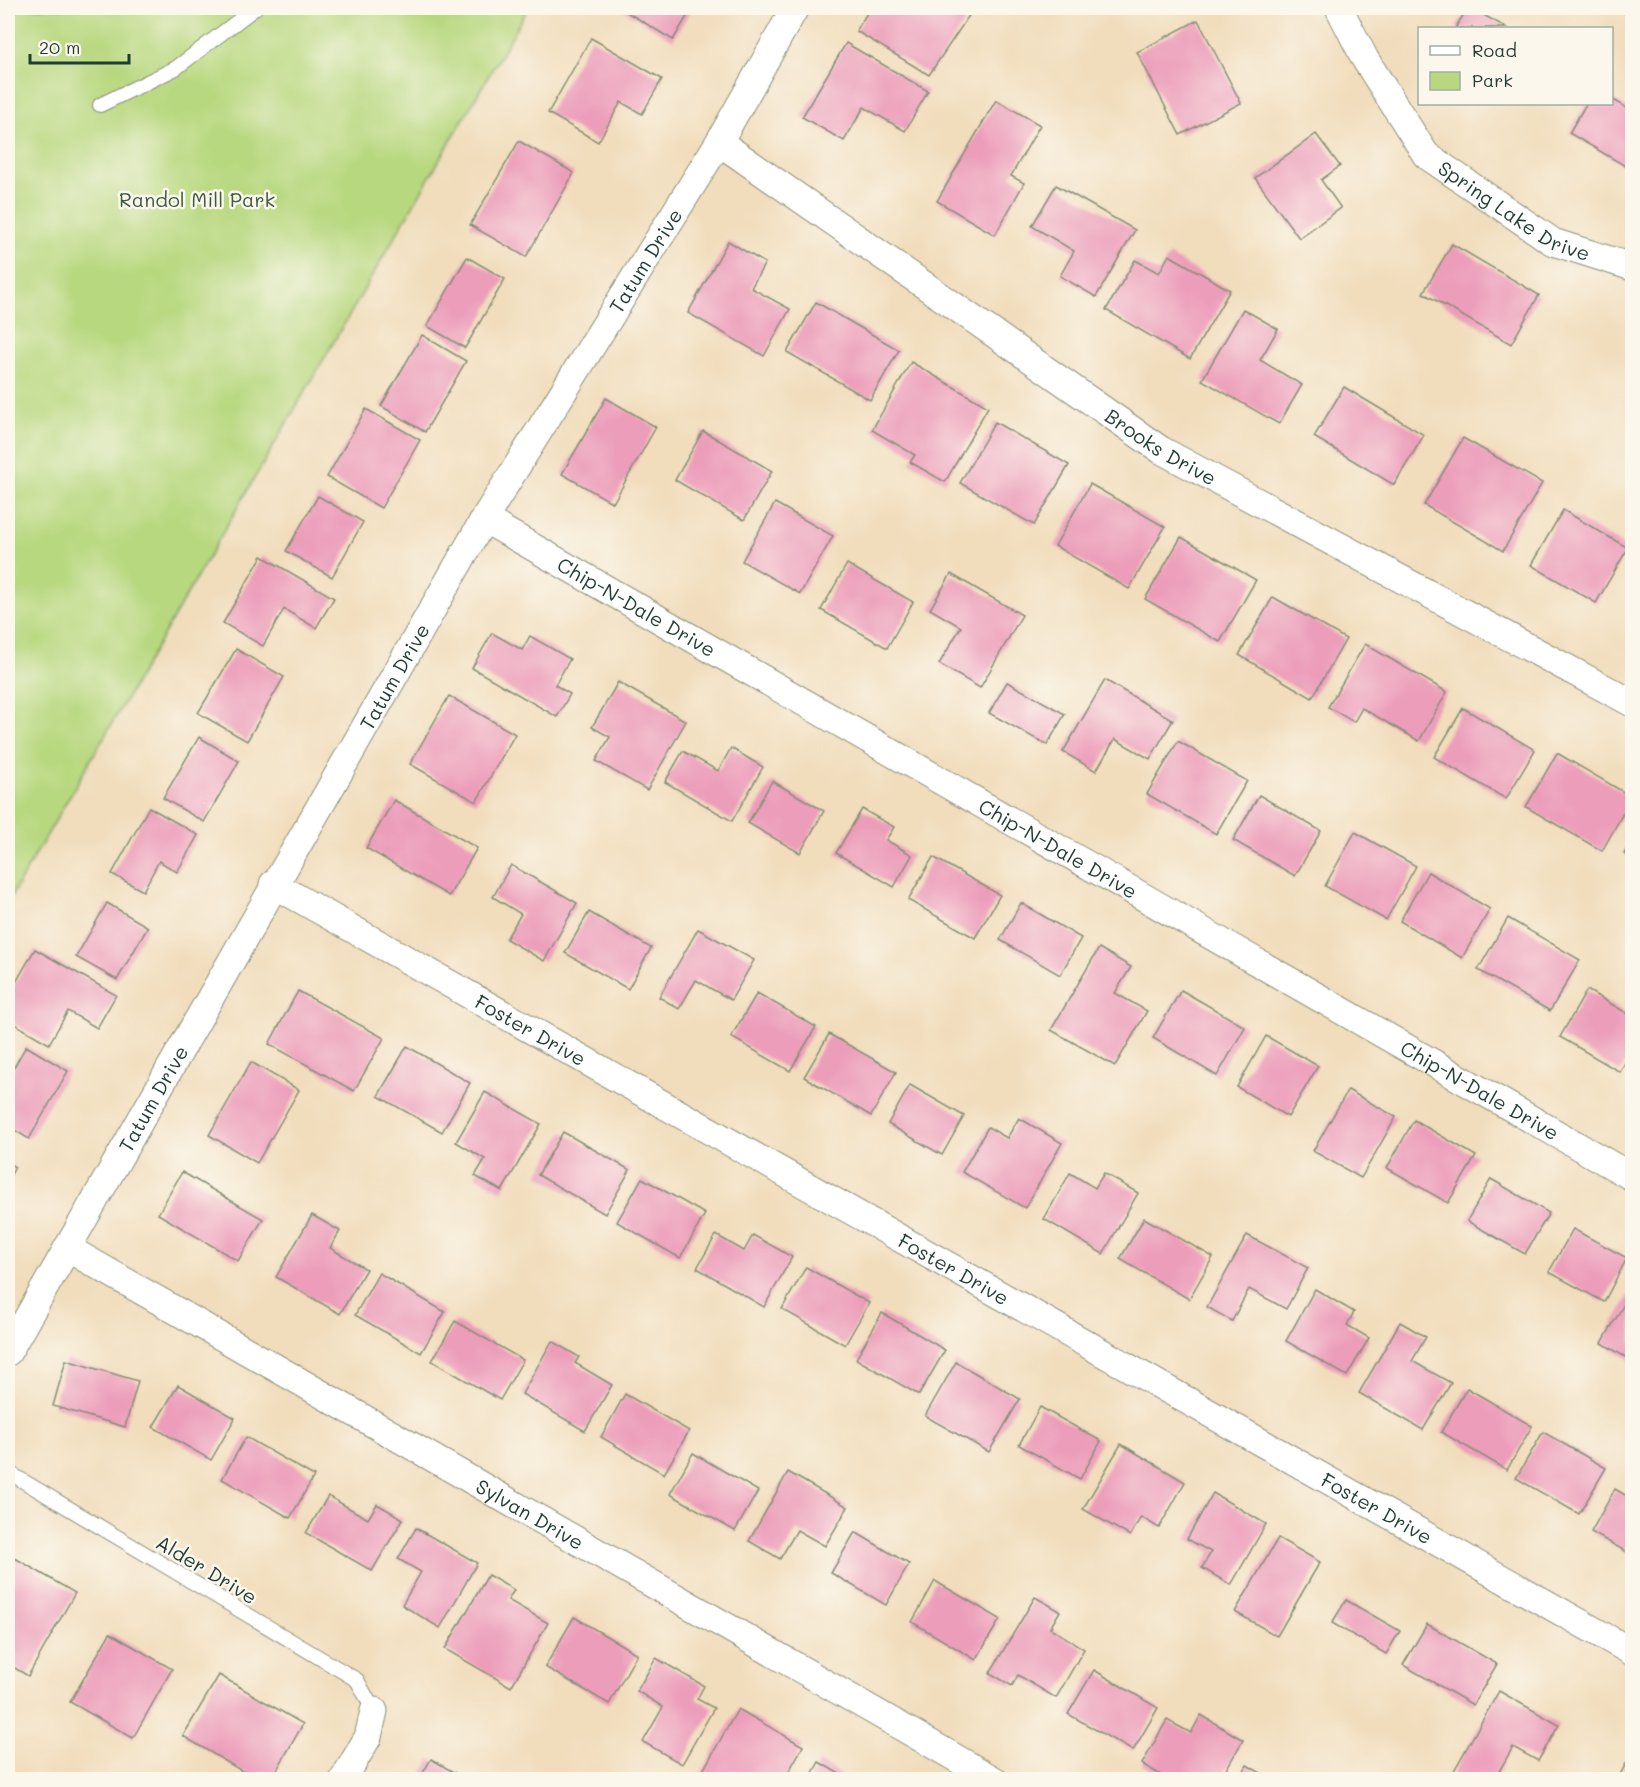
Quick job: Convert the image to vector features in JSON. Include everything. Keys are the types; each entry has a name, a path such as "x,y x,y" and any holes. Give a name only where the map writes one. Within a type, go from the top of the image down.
{"street":[{"name":"Tatum Drive","path":"8,1352 273,884 484,519 719,142 795,8"},
{"name":"Spring Lake Drive","path":"1339,8 1365,59 1426,155 1553,243 1632,267"},
{"name":"Brooks Drive","path":"719,142 1161,450 1632,703"},
{"name":"Chip-N-Dale Drive","path":"484,519 1632,1177"},
{"name":"Foster Drive","path":"273,884 1632,1652"},
{"name":"Sylvan Drive","path":"67,1248 994,1779"},
{"path":"343,1779 368,1737 374,1711"}],"lane":[{"path":"100,105 176,68 255,8"},
{"name":"Alder Drive","path":"8,1472 357,1680 374,1711"}],"green space":[{"name":"Randol Mill Park","path":"8,8 528,8 8,902"}],"building":[{"path":"620,8 692,8 673,40"},
{"path":"870,8 974,8 929,75 856,31"},
{"path":"1468,8 1471,8 1505,27 1456,27"},
{"path":"1198,20 1241,103 1180,135 1137,52"},
{"path":"591,38 662,79 642,114 621,102 598,142 548,113"},
{"path":"846,43 928,91 905,131 864,107 844,141 802,117"},
{"path":"996,100 1040,125 1011,176 1024,183 995,235 937,201"},
{"path":"1613,100 1632,111 1632,170 1569,133 1585,105 1613,105"},
{"path":"1316,134 1340,166 1321,180 1341,208 1299,238 1255,178"},
{"path":"519,141 574,173 526,257 470,225"},
{"path":"1056,185 1135,230 1096,297 1060,276 1074,251 1032,226"},
{"path":"728,241 765,263 751,288 790,309 764,356 688,313"},
{"path":"1452,244 1539,295 1511,344 1423,293"},
{"path":"1169,255 1230,290 1190,359 1106,310 1135,260 1159,273"},
{"path":"467,257 505,279 465,348 427,326"},
{"path":"816,302 899,350 870,400 787,352"},
{"path":"1243,309 1278,329 1260,360 1302,385 1279,424 1202,380"},
{"path":"422,335 466,361 425,432 381,406"},
{"path":"911,362 988,407 945,482 910,462 915,455 872,430"},
{"path":"1344,387 1424,435 1394,485 1314,437"},
{"path":"606,398 656,427 613,503 562,474"},
{"path":"366,409 420,440 381,508 327,477"},
{"path":"995,422 1069,465 1034,525 960,483"},
{"path":"703,431 772,471 744,520 675,480"},
{"path":"1463,438 1542,483 1503,551 1424,505"},
{"path":"1090,484 1165,527 1129,589 1055,546"},
{"path":"318,496 363,522 332,577 286,551"},
{"path":"775,503 833,536 800,594 742,561"},
{"path":"1563,510 1628,548 1596,603 1531,565"},
{"path":"1181,537 1256,580 1220,642 1145,599"},
{"path":"262,556 334,598 316,628 284,609 263,646 223,623"},
{"path":"847,564 913,602 887,648 821,610"},
{"path":"951,574 1022,615 980,688 939,664 961,627 930,609"},
{"path":"1273,597 1346,639 1312,698 1239,655"},
{"path":"492,633 522,650 530,636 570,659 555,685 570,694 557,717 472,668"},
{"path":"1365,644 1447,692 1419,741 1362,708 1354,722 1328,707"},
{"path":"236,649 284,677 247,741 198,713"},
{"path":"1105,680 1173,720 1150,759 1115,739 1096,771 1063,752"},
{"path":"618,682 686,721 647,790 596,761 610,737 592,727"},
{"path":"1007,682 1065,714 1047,745 989,713"},
{"path":"449,696 515,734 476,802 410,764"},
{"path":"1463,708 1535,750 1506,799 1434,757"},
{"path":"199,737 239,761 204,822 163,798"},
{"path":"1178,741 1247,781 1216,834 1147,794"},
{"path":"731,748 763,767 732,821 665,782 683,751 718,771"},
{"path":"1557,753 1632,797 1602,851 1526,807"},
{"path":"772,781 824,811 800,853 748,823"},
{"path":"1259,795 1321,831 1295,876 1233,840"},
{"path":"394,800 477,848 449,896 366,848"},
{"path":"149,807 198,835 177,872 159,861 143,891 112,874"},
{"path":"862,809 894,827 886,840 912,855 894,887 836,853"},
{"path":"1355,832 1416,866 1386,920 1325,886"},
{"path":"1632,839 1632,859 1624,854"},
{"path":"933,857 1000,895 975,938 908,900"},
{"path":"511,865 577,903 544,961 506,939 521,914 493,897"},
{"path":"1428,872 1490,909 1462,958 1400,921"},
{"path":"107,903 148,927 117,980 76,957"},
{"path":"1021,903 1081,938 1060,975 1000,940"},
{"path":"589,912 651,948 628,989 565,953"},
{"path":"1508,918 1580,960 1550,1011 1478,970"},
{"path":"698,929 754,960 731,1000 696,980 679,1009 659,997"},
{"path":"1099,948 1131,967 1115,993 1147,1011 1115,1066 1051,1030"},
{"path":"35,949 116,995 97,1028 68,1011 49,1044 8,1020 8,996"},
{"path":"1181,990 1245,1027 1217,1076 1153,1038"},
{"path":"1587,990 1632,1016 1632,1050 1620,1072 1560,1037"},
{"path":"298,991 384,1038 354,1091 269,1044"},
{"path":"757,993 816,1027 790,1071 731,1037"},
{"path":"829,1034 896,1072 871,1116 804,1077"},
{"path":"1266,1036 1318,1066 1288,1117 1237,1087"},
{"path":"26,1046 68,1071 29,1139 8,1126 8,1078"},
{"path":"407,1046 470,1083 442,1132 378,1096"},
{"path":"251,1062 299,1090 257,1163 209,1135"},
{"path":"910,1085 964,1116 942,1155 888,1124"},
{"path":"1348,1090 1396,1117 1361,1178 1313,1151"},
{"path":"485,1092 541,1124 502,1191 475,1176 485,1159 456,1142"},
{"path":"1019,1118 1062,1143 1025,1208 962,1172 988,1127 1007,1138"},
{"path":"1414,1120 1476,1156 1448,1203 1387,1168"},
{"path":"563,1132 630,1170 605,1214 538,1175"},
{"path":"8,1163 15,1167 8,1180"},
{"path":"182,1172 263,1219 238,1261 158,1214"},
{"path":"1070,1173 1095,1188 1104,1173 1138,1193 1103,1254 1044,1219"},
{"path":"642,1178 705,1214 680,1258 617,1222"},
{"path":"1491,1179 1549,1213 1525,1254 1467,1221"},
{"path":"312,1215 340,1231 330,1248 366,1269 340,1314 276,1277"},
{"path":"1144,1218 1213,1257 1189,1299 1120,1259"},
{"path":"1573,1229 1627,1258 1604,1302 1549,1272"},
{"path":"716,1235 744,1251 753,1235 792,1257 764,1307 697,1268"},
{"path":"1247,1235 1308,1268 1286,1309 1249,1289 1232,1321 1207,1307"},
{"path":"806,1267 869,1303 845,1345 782,1309"},
{"path":"379,1273 445,1312 421,1353 355,1315"},
{"path":"1315,1289 1354,1312 1347,1325 1369,1338 1347,1376 1286,1341"},
{"path":"1632,1290 1632,1361 1602,1343"},
{"path":"882,1313 945,1350 919,1395 856,1359"},
{"path":"455,1321 523,1360 500,1400 432,1361"},
{"path":"1400,1322 1426,1337 1412,1361 1451,1383 1423,1430 1359,1393"},
{"path":"552,1341 579,1357 575,1363 612,1385 585,1431 522,1394"},
{"path":"66,1360 138,1381 125,1427 53,1406"},
{"path":"956,1362 1020,1399 989,1452 925,1416"},
{"path":"178,1385 235,1418 211,1460 153,1427"},
{"path":"1467,1388 1532,1426 1507,1470 1441,1432"},
{"path":"625,1394 689,1431 664,1474 601,1437"},
{"path":"1040,1407 1101,1441 1080,1479 1019,1445"},
{"path":"1543,1432 1606,1468 1579,1514 1516,1478"},
{"path":"246,1437 314,1476 290,1518 222,1479"},
{"path":"1121,1444 1185,1482 1159,1528 1141,1517 1130,1536 1083,1509"},
{"path":"693,1453 758,1491 735,1531 670,1494"},
{"path":"788,1472 848,1507 825,1546 797,1530 780,1559 749,1541"},
{"path":"1615,1489 1632,1499 1632,1555 1591,1532"},
{"path":"1213,1493 1266,1524 1231,1585 1202,1568 1211,1552 1187,1539"},
{"path":"328,1496 368,1519 377,1504 403,1519 372,1571 306,1533"},
{"path":"416,1528 477,1563 440,1628 402,1605 421,1572 398,1559"},
{"path":"855,1532 909,1564 886,1605 831,1573"},
{"path":"1278,1538 1320,1562 1277,1636 1235,1612"},
{"path":"15,1558 75,1593 28,1676 8,1664 8,1572"},
{"path":"488,1575 514,1590 508,1600 548,1623 511,1687 445,1649"},
{"path":"935,1581 1000,1619 976,1660 912,1622"},
{"path":"1035,1597 1060,1611 1050,1628 1084,1649 1056,1698 1018,1675 1012,1686 990,1673"},
{"path":"1346,1600 1400,1631 1386,1654 1332,1623"},
{"path":"574,1617 637,1654 609,1704 545,1667"},
{"path":"1427,1624 1497,1664 1473,1705 1403,1665"},
{"path":"110,1633 172,1669 133,1738 70,1702"},
{"path":"656,1658 704,1686 697,1699 714,1708 682,1764 643,1742 663,1707 637,1691"},
{"path":"1094,1670 1158,1708 1133,1751 1068,1714"},
{"path":"219,1675 303,1724 271,1780 257,1780 183,1736"},
{"path":"1499,1691 1559,1725 1538,1761 1513,1747 1494,1780 1457,1780 1451,1776"},
{"path":"738,1709 803,1746 784,1780 711,1780 701,1774"},
{"path":"1201,1715 1243,1740 1220,1780 1169,1780 1142,1764 1167,1720 1191,1733"},
{"path":"1632,1753 1632,1780 1617,1780"},
{"path":"431,1759 467,1780 419,1780"},
{"path":"819,1762 850,1780 809,1780"},
{"path":"1247,1765 1273,1780 1239,1780"}]}
